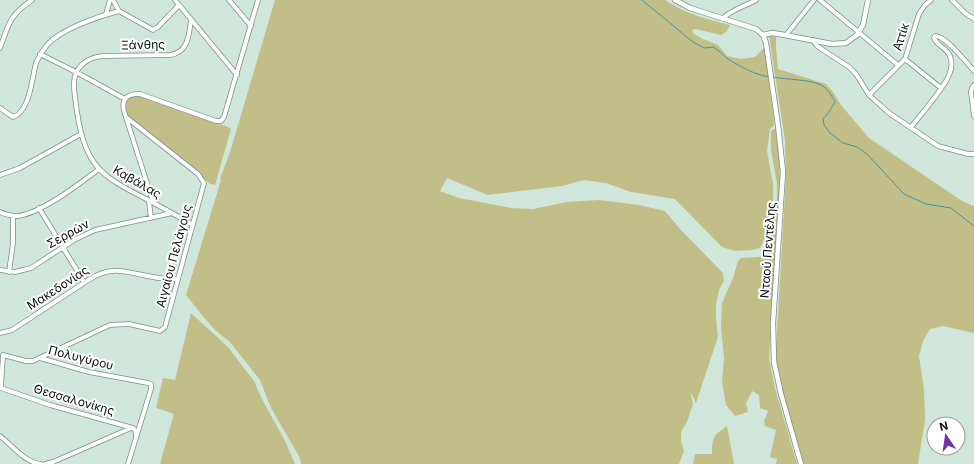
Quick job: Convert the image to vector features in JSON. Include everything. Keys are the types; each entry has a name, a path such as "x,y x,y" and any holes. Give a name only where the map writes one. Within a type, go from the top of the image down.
{"street":[{"path":"0,48 7,28 14,15 19,9 32,0"},
{"path":"106,14 110,0"},
{"path":"113,0 119,11 152,29 158,27 179,5"},
{"path":"175,0 237,75"},
{"path":"229,0 251,26"},
{"path":"151,218 151,202 123,106 125,99 132,94 140,94 217,121 221,121 224,117 237,75 258,0"},
{"path":"675,0 690,8 756,28 763,35 772,33 832,44 842,44 859,33 863,26 868,0"},
{"path":"723,18 756,0"},
{"path":"786,35 814,0"},
{"path":"820,0 898,66"},
{"name":"Αττίκ","path":"869,95 905,59 919,14 925,5 931,0"},
{"path":"952,0 965,14 974,19"},
{"path":"0,108 13,116 17,115 22,110 28,98 36,64 40,54 48,44 59,35 106,14 119,11"},
{"name":"Ξάνθης","path":"76,72 85,62 97,56 170,55 180,52 186,44 191,19"},
{"name":"Νταού Πεντέλης","path":"763,35 767,46 783,172 773,323 774,362 781,394 801,464"},
{"path":"911,127 950,74 951,62 949,53 935,41 935,36 939,36 945,41 974,71"},
{"path":"813,40 817,46 849,67 858,77 869,95 889,113 938,146 968,154 974,154"},
{"path":"40,54 125,99"},
{"path":"905,59 941,88"},
{"name":"Καβάλας","path":"76,72 74,86 81,134 88,152 99,169 115,183 193,225"},
{"path":"974,85 971,92 974,116"},
{"name":"Αιγαίου Πελάγους","path":"40,358 110,325 126,323 158,330 164,330 166,326 204,188 204,182 200,176 126,117"},
{"path":"0,175 20,168 81,134"},
{"path":"0,212 13,216 24,214 40,208 99,169"},
{"path":"40,208 84,282"},
{"name":"Σερρών","path":"0,270 18,272 31,268 62,247 92,231 173,213"},
{"path":"10,272 13,243 13,216"},
{"name":"Μακεδονίας","path":"0,333 12,330 100,273 114,270 156,278 178,279"},
{"name":"Πολυγύρου","path":"1,388 3,355 29,361 40,358 89,372 148,383 150,384 150,389 136,436"},
{"name":"Θεσσαλονίκης","path":"1,388 50,405 131,427"},
{"path":"45,464 53,462 131,427 136,431 136,436 128,464"},
{"path":"0,436 32,462 41,464"}],"shaded area":[{"path":"275,0 665,0 680,9 730,25 727,31 721,35 696,29 692,30 694,34 718,45 727,56 741,59 755,57 765,47 774,122 774,125 770,129 767,151 773,184 773,201 764,240 760,248 735,251 722,247 675,199 631,192 606,183 584,180 562,186 488,195 447,178 440,191 459,198 511,208 533,209 567,202 599,200 639,205 665,211 681,230 723,273 724,281 719,290 716,304 718,337 696,403 690,391 693,404 687,422 681,432 681,441 684,451 679,464 301,464 300,458 271,408 260,380 230,342 215,330 186,295"},
{"path":"769,35 776,37 778,69 826,84 841,105 869,138 962,201 974,206 974,333 943,326 930,329 923,341 919,356 924,390 925,420 918,464 804,464 783,394 776,351 786,175 785,141"},
{"path":"140,94 231,129 215,185 210,184 128,116 125,111 125,102 127,98"},
{"path":"776,129 779,154 780,180 769,358 775,388 797,464 776,464 777,459 770,457 776,430 765,426 764,421 768,411 760,408 759,395 752,391 746,403 748,412 735,416 726,405 722,382 724,358 721,327 722,303 733,278 738,261 741,258 759,257 765,254 773,227 777,206 777,184 771,150 771,131"},
{"path":"191,313 228,347 254,381 286,443 295,464 160,464 174,414 156,408 163,378 175,380"},
{"path":"727,426 734,464 693,464 695,454 712,454 714,438"}],"waterway":[{"path":"642,0 693,42 704,48 713,47 728,59 743,68 754,73 770,77"},
{"path":"773,77 821,85 830,93 835,102 823,119 824,125 830,133 843,143 857,147 867,154 904,194 926,204 951,208 974,226"}]}
